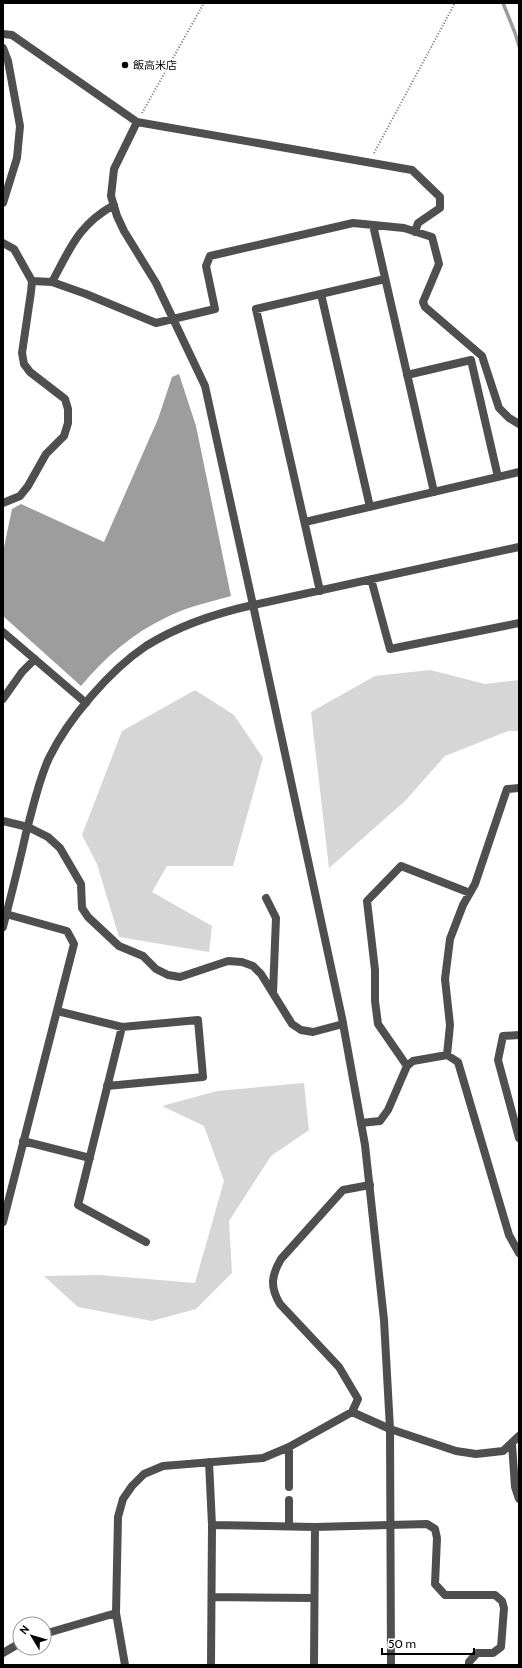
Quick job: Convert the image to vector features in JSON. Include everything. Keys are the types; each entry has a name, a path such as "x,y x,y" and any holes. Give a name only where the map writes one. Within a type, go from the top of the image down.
{"street":[{"path":"3,34 12,35 137,122 412,170 440,197 440,208 418,223 415,232"},
{"path":"3,48 8,62 20,126 17,158 3,203"},
{"path":"137,122 114,169 111,196 117,216 124,231 156,283 205,386 254,605 344,1024 366,1145 384,1320 390,1429 391,1665"},
{"path":"52,282 77,236 102,212 114,205"},
{"path":"32,281 52,282 86,294 156,324 216,309 206,266 210,256 352,223 404,228 432,237 439,264 423,302 425,307 482,356 499,408 519,424"},
{"path":"373,225 434,492"},
{"path":"3,243 14,249 32,281 22,353 24,364 30,372 65,399 68,409 68,423 64,436 46,454 28,486 20,496 3,503"},
{"path":"320,591 256,309 385,279"},
{"path":"321,294 370,507"},
{"path":"407,374 471,360 498,478"},
{"path":"305,522 519,472"},
{"path":"3,927 39,784 50,757 64,733 86,703 122,665 146,646 174,632 227,610 519,547"},
{"path":"371,579 390,649 519,622"},
{"path":"3,632 86,703"},
{"path":"3,699 22,672 35,659"},
{"path":"447,1055 450,1025 446,979 450,939 463,905 475,884 507,789 519,788"},
{"path":"3,821 28,827 48,837 60,848 81,884 82,908 88,917 119,946 143,956 156,969 168,975 180,977 228,961 242,962 253,966 261,974 292,1024 301,1030 313,1032 344,1024"},
{"path":"407,1066 378,1024 375,1001 376,970 367,901 401,866 470,893"},
{"path":"266,898 276,918 272,992"},
{"path":"3,1222 74,944 67,931 6,914"},
{"path":"57,1011 122,1027 198,1020 203,1077 107,1086"},
{"path":"122,1027 78,1205 146,1242"},
{"path":"519,1035 503,1036 498,1060 519,1138"},
{"path":"361,1123 380,1122 388,1110 407,1066 413,1061 447,1055 458,1062 509,1235 519,1253"},
{"path":"24,1142 90,1158"},
{"path":"125,1665 116,1613 118,1517 123,1499 132,1486 144,1474 163,1466 263,1458 288,1447 352,1412 358,1399 339,1367 280,1304 274,1294 273,1272 281,1259 343,1190 370,1185"},
{"path":"509,1235 519,1235"},
{"path":"352,1412 390,1429 456,1452 476,1454 503,1451 519,1436"},
{"path":"512,1444 515,1487 519,1499"},
{"path":"288,1447 289,1487"},
{"path":"209,1462 212,1525 211,1665"},
{"path":"289,1500 289,1526"},
{"path":"212,1525 315,1527 426,1524 435,1529 438,1538 435,1584 445,1595 495,1595 502,1601 504,1608 501,1647 493,1653 477,1653 468,1662 468,1665"},
{"path":"314,1665 315,1527"},
{"path":"212,1597 314,1598"},
{"path":"52,1632 116,1613"},
{"path":"3,1653 12,1648"}],"path":[{"path":"137,122 204,3"},
{"path":"369,162 455,3"}],"shaded area":[{"path":"179,374 196,426 231,596 182,610 154,623 131,638 109,656 81,686 3,616 3,552 12,509 21,504 104,542 158,419 172,377"},
{"path":"430,670 485,684 519,680 519,731 508,731 445,756 405,801 329,868 311,712 375,676"},
{"path":"195,690 234,715 263,758 233,866 167,866 152,892 212,926 209,952 119,937 97,864 82,835 122,731"},
{"path":"304,1083 309,1130 271,1156 229,1221 232,1273 196,1309 152,1321 78,1307 44,1276 100,1275 195,1283 224,1181 204,1126 162,1106 217,1091"}],"waterway":[{"path":"503,3 519,46"}],"place":[{"name":"飯高米店","path":"125,65"}]}
